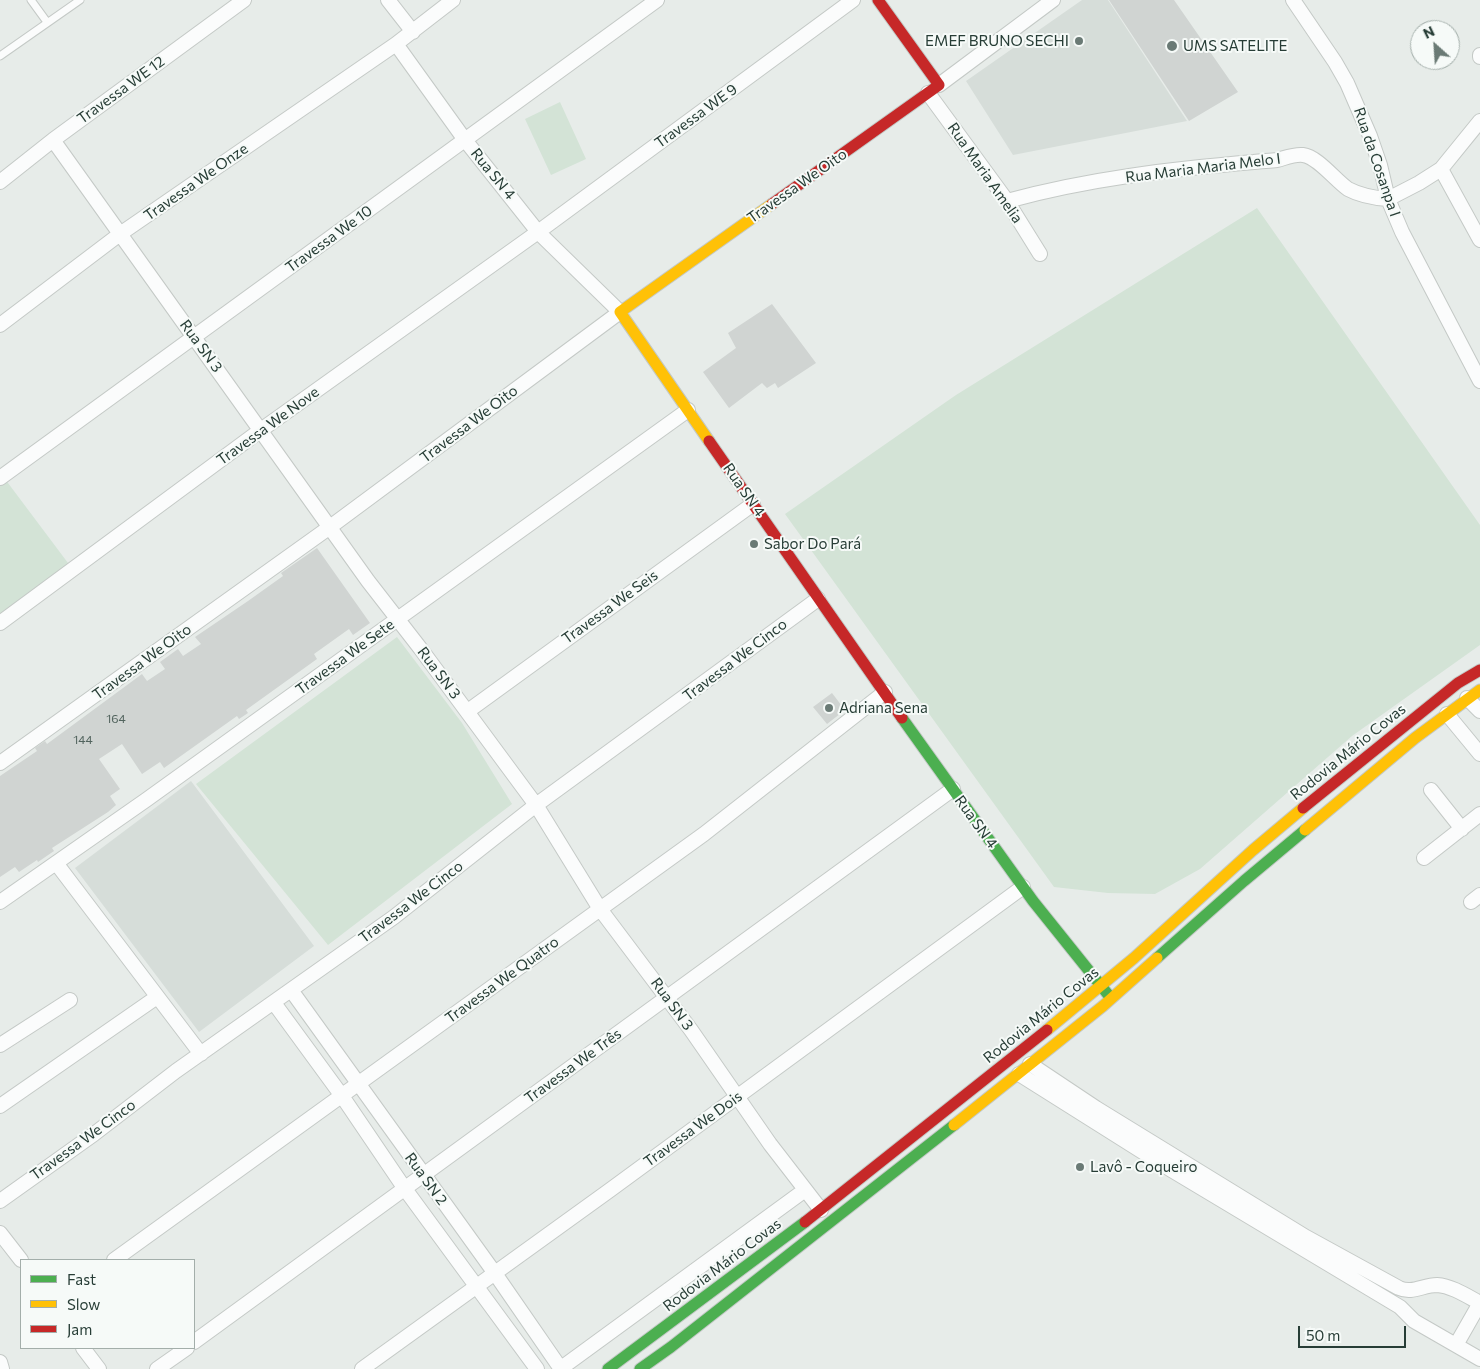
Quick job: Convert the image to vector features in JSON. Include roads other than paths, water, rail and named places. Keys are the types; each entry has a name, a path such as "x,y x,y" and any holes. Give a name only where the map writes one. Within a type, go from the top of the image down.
{"main road":[{"path":"878,0 934,89"},
{"name":"Travessa We Oito","path":"620,312 934,89"},
{"name":"Rua SN 4","path":"620,312 818,598 1023,887 1111,998"},
{"name":"Rodovia Mário Covas","path":"608,1369 821,1210 1008,1062 1134,958 1253,850 1330,784 1458,683 1480,670"},
{"name":"Rodovia Mário Covas","path":"640,1369 679,1341 1019,1074 1111,998 1244,881 1415,738 1480,690"}],"street":[{"name":"Travessa WE 12","path":"0,182 244,0"},
{"path":"388,0 413,32"},
{"name":"Travessa We Onze","path":"0,325 120,234 396,44 453,0"},
{"name":"Travessa We 10","path":"0,478 657,0"},
{"name":"Travessa WE 9","path":"538,232 853,0"},
{"path":"934,89 1054,0"},
{"name":"Rua da Cosanpa I","path":"1293,0 1335,62 1359,107 1380,165 1388,199 1402,232 1480,381"},
{"name":"Rua SN 4","path":"396,44 466,140 538,232 620,312"},
{"name":"Rua Maria Amelia","path":"934,89 953,125 1007,201 1040,254"},
{"path":"1388,199 1441,169 1480,121"},
{"name":"Rua SN 3","path":"54,140 368,581 536,805 600,909 667,997 821,1210"},
{"name":"Rua Maria Maria Melo I","path":"1007,201 1047,190 1106,180 1198,166 1274,160 1298,155 1304,155 1314,160 1337,180 1358,194 1388,199"},
{"path":"1441,169 1480,240"},
{"name":"Travessa We Nove","path":"0,623 261,430 538,232"},
{"name":"Travessa We Oito","path":"0,763 330,527 620,312"},
{"name":"Travessa We Sete","path":"0,902 688,410"},
{"name":"Travessa We Seis","path":"468,712 753,504"},
{"name":"Travessa We Cinco","path":"0,1201 94,1134 200,1054 394,917 536,805 818,598"},
{"name":"Travessa We Quatro","path":"115,1259 704,834 885,692"},
{"path":"1467,698 1480,711"},
{"path":"1447,714 1480,754"},
{"name":"Travessa We Três","path":"195,1341 953,789"},
{"path":"1430,790 1462,829"},
{"path":"1424,858 1480,814"},
{"path":"56,863 200,1054"},
{"name":"Travessa We Dois","path":"362,1369 1023,887"},
{"name":"Rua SN 2","path":"291,990 494,1272 560,1369"},
{"path":"0,1106 157,997"},
{"path":"0,1045 70,1000"},
{"name":"Rua SN 2","path":"274,1003 342,1096 405,1189 538,1369"},
{"path":"1030,1064 1177,1165"},
{"path":"1019,1074 1177,1165 1326,1256 1400,1307 1414,1321 1480,1359"},
{"path":"560,1369 805,1190"},
{"path":"0,1233 20,1259"},
{"path":"1326,1256 1408,1292 1424,1287 1443,1286 1480,1303 1456,1346"},
{"path":"1400,1307 1408,1292"},
{"path":"85,1349 99,1369"},
{"path":"157,1369 185,1349"},
{"path":"0,1362 2,1369"}],"lane":[{"path":"31,0 47,22"},
{"path":"0,56 80,0"}],"place":[{"name":"EMEF BRUNO SECHI","path":"1079,41"},
{"name":"UMS SATELITE","path":"1172,46"},
{"name":"Sabor Do Pará","path":"754,544"},
{"name":"Adriana Sena","path":"829,708"},
{"name":"Lavô - Coqueiro","path":"1080,1167"}]}
